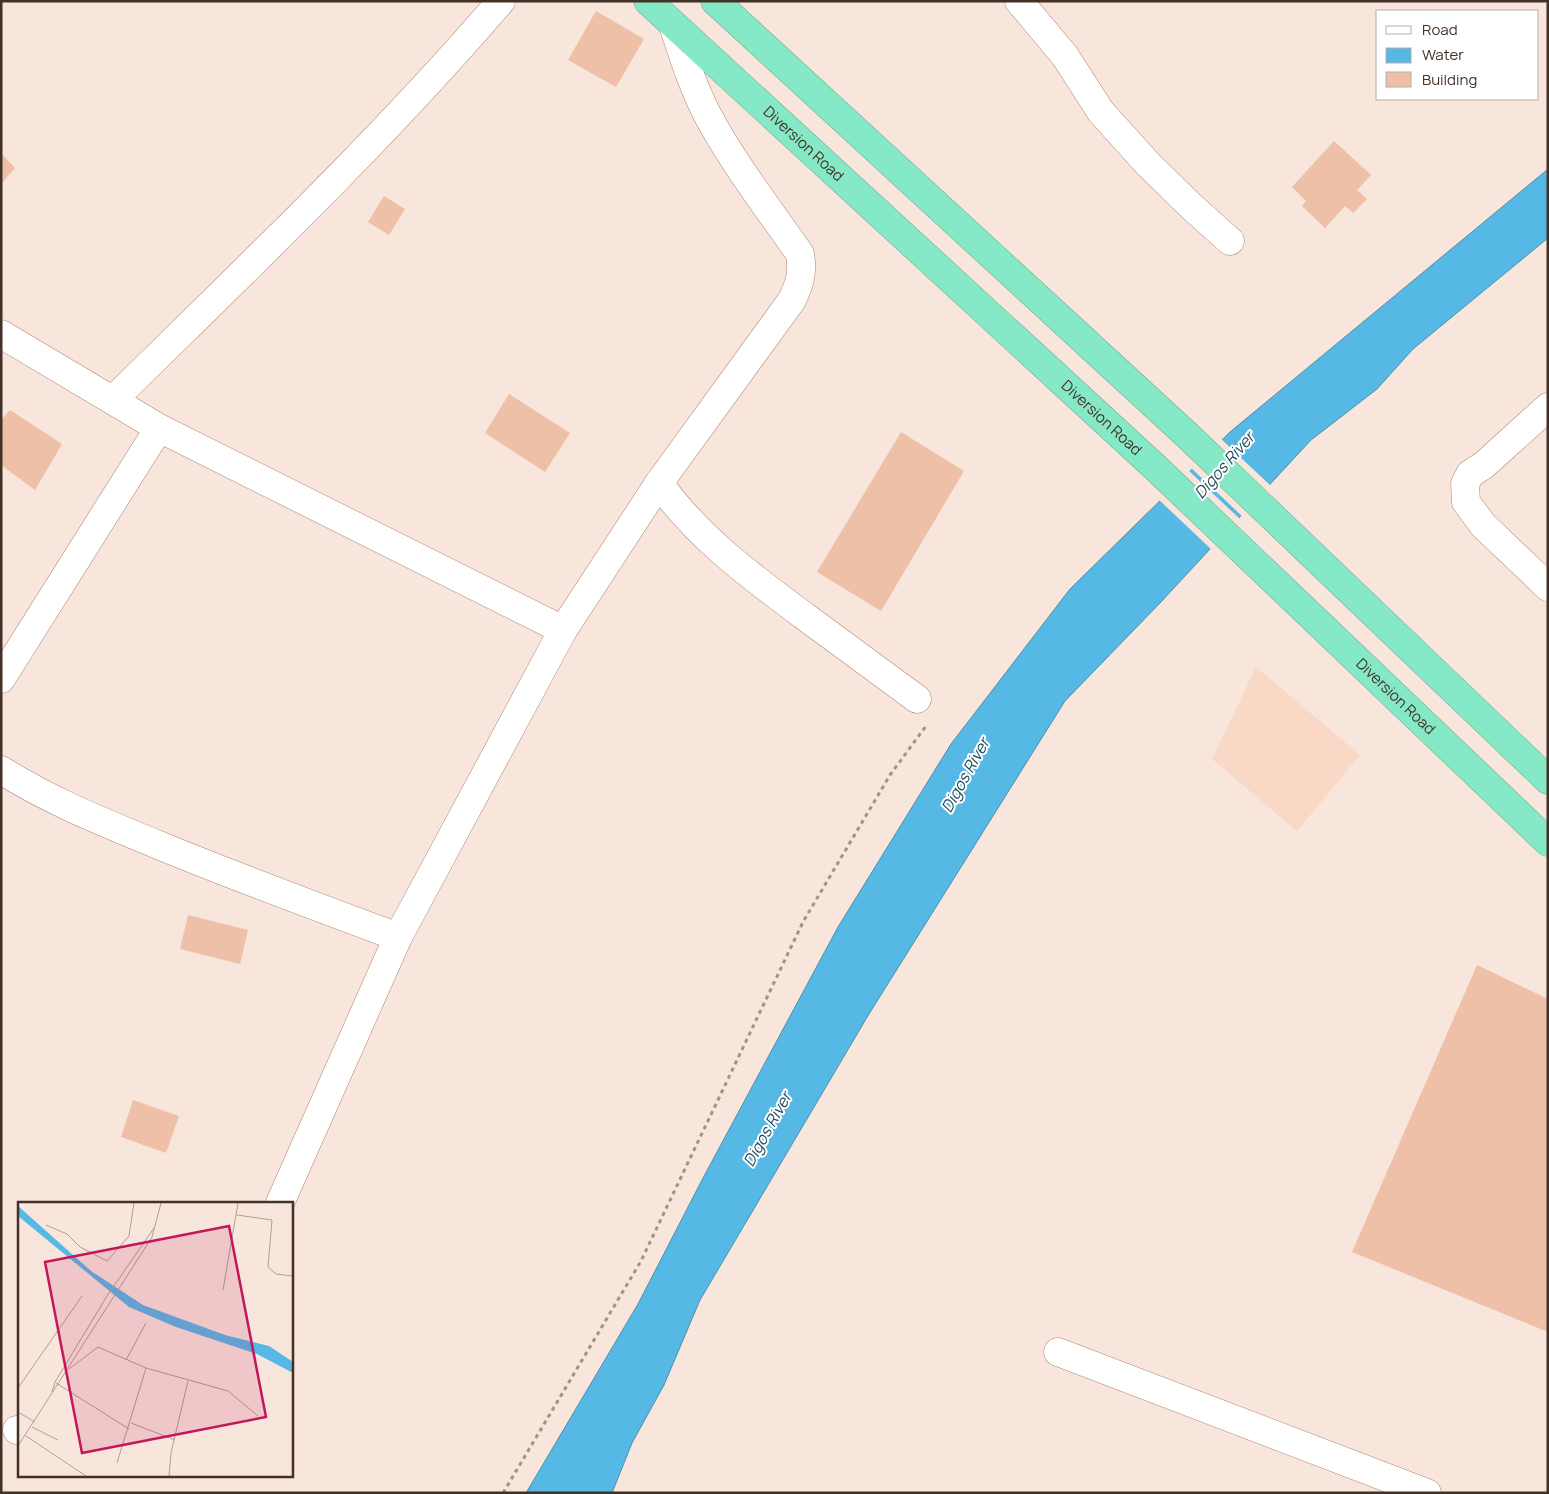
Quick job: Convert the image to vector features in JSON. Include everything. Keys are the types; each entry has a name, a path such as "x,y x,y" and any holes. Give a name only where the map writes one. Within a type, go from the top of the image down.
{"highway":[{"name":"Diversion Road","path":"648,1 1156,468 1548,842"},
{"path":"715,1 1187,435 1548,780"}],"street":[{"path":"113,400 303,213 450,61 501,1"},
{"path":"1019,1 1065,56 1101,112 1154,170 1230,241"},
{"path":"280,1202 398,937 563,630 659,483 792,300 800,283 802,267 800,254 726,146 707,113 688,72 673,25"},
{"path":"1,334 159,428 563,630"},
{"path":"1548,407 1484,465 1470,474 1465,484 1466,502 1483,525 1548,587"},
{"path":"1,678 159,428"},
{"path":"659,483 674,504 724,554 924,710"},
{"path":"1,770 21,783 85,815 225,873 398,937"},
{"path":"1058,1352 1427,1493"}],"path":[{"path":"503,1493 640,1261 804,922 890,775 924,710"}],"shaded area":[{"path":"1256,667 1360,755 1297,831 1212,759"}],"water":[{"name":"Digos River","path":"1548,169 1548,238 1413,349 1377,389 1311,440 1160,603 1065,701 869,1014 700,1300 664,1385 632,1443 612,1493 526,1493 638,1304 703,1178 838,927 951,744 1070,589 1230,432"}],"pier":[{"path":"1220,438 1271,486 1243,517 1190,467"},
{"path":"1188,470 1241,520 1212,550 1158,499"}],"building":[{"path":"596,11 644,39 616,87 568,60"},
{"path":"1334,141 1371,175 1357,190 1367,199 1353,213 1345,206 1325,228 1302,206 1306,201 1292,187"},
{"path":"1,153 15,168 1,184"},
{"path":"384,196 405,209 389,235 368,222"},
{"path":"509,394 570,433 545,472 485,433"},
{"path":"10,410 62,444 35,490 1,465 1,420"},
{"path":"901,432 964,471 881,611 817,572"},
{"path":"188,915 248,930 240,964 180,949"},
{"path":"1477,965 1548,999 1548,1332 1352,1252"},
{"path":"133,1100 179,1116 166,1153 121,1137"}]}
